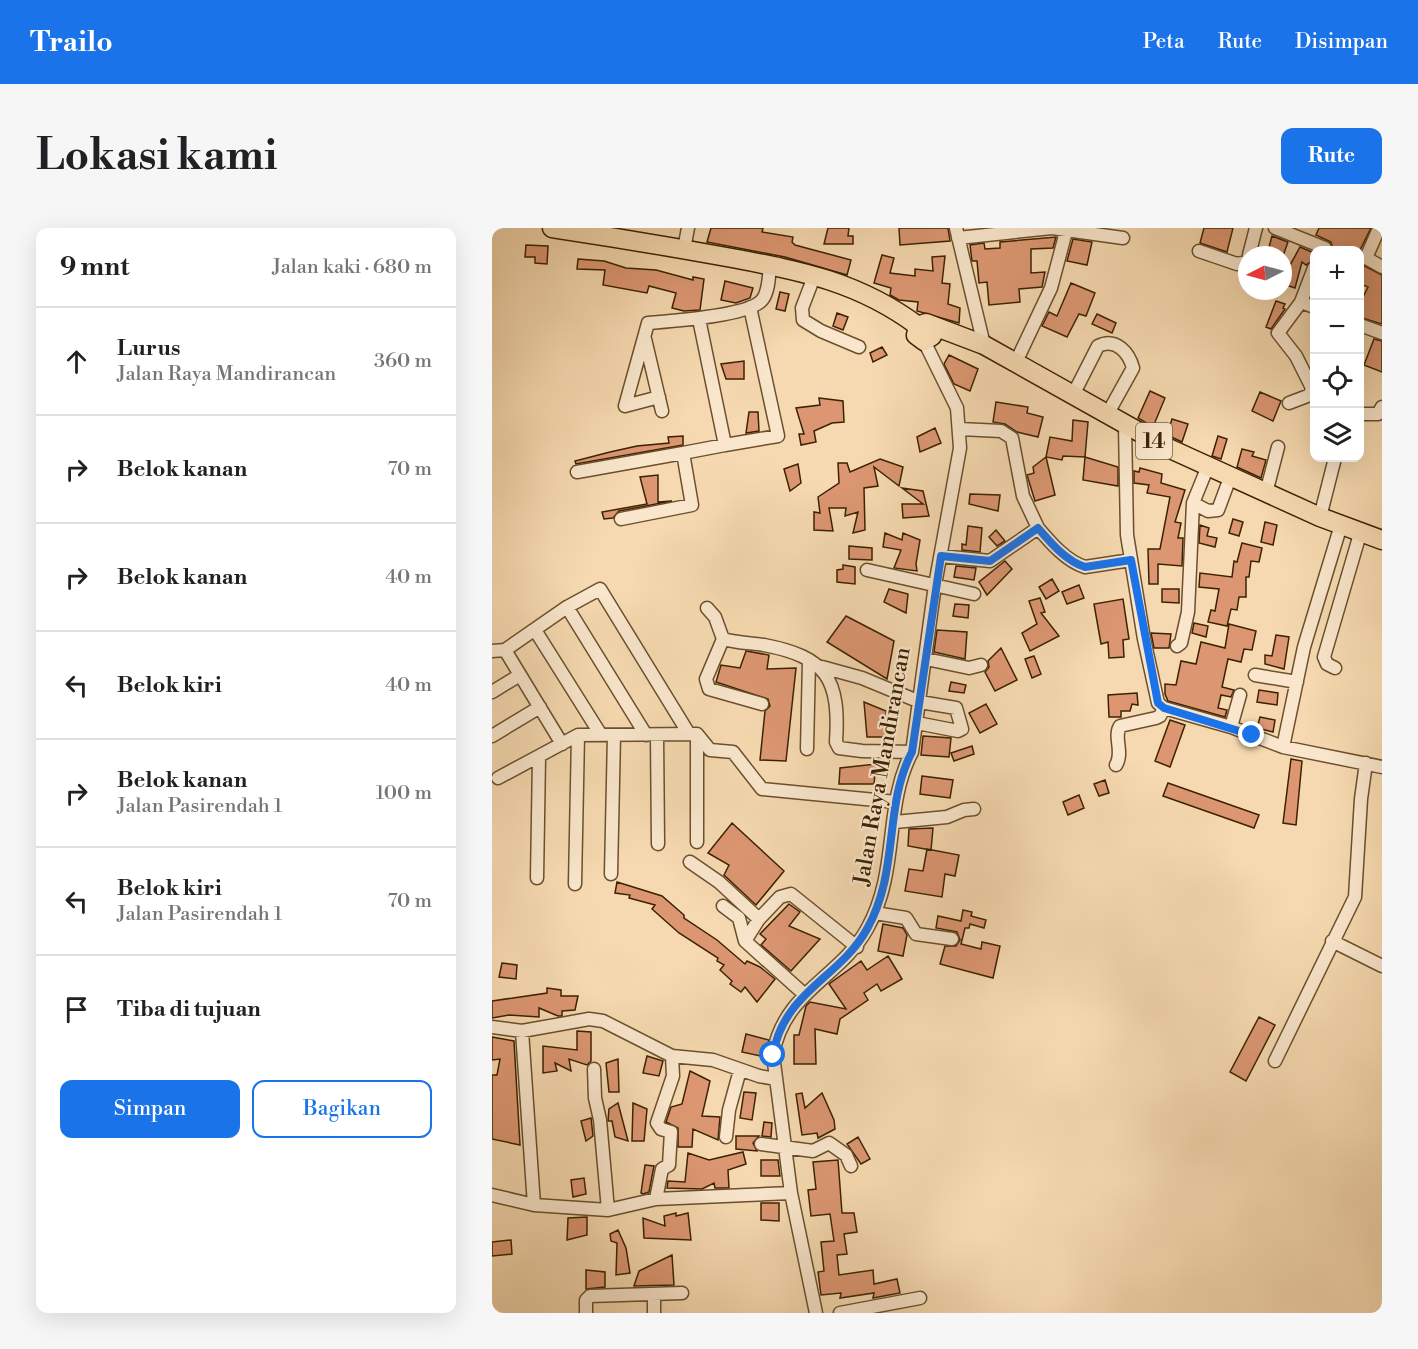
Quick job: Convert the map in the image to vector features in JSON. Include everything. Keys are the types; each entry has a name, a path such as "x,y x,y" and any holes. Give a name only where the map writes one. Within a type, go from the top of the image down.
{"highway":[{"name":"14","path":"554,228 770,264 815,274 880,300 925,331 984,345 1108,413 1125,425 1208,466 1320,518 1360,534 1381,537"}],"street":[{"path":"684,249 688,228"},
{"path":"984,345 957,233 1036,228 1067,229 1123,238"},
{"path":"1251,246 1256,228"},
{"path":"1275,228 1316,242 1321,246"},
{"path":"1016,362 1051,288 1067,229"},
{"path":"1364,260 1377,233"},
{"path":"1199,251 1238,264"},
{"path":"1364,262 1382,267"},
{"path":"659,398 625,405 648,323 699,319 757,305 765,296 770,264"},
{"path":"815,274 802,308 803,320 859,347"},
{"path":"1310,278 1301,302 1278,332 1304,370 1310,384"},
{"path":"1301,302 1310,306"},
{"path":"578,472 778,436 750,307"},
{"path":"699,319 724,445"},
{"path":"1364,327 1382,333"},
{"name":"Jalan Raya Mandirancan","path":"816,1313 791,1193 787,1148 773,1055 776,1036 804,994 857,947 884,892 901,773 912,752 917,723 935,585 959,453 960,429 957,408 925,331"},
{"path":"645,338 662,411"},
{"path":"1073,395 1098,346 1111,344 1122,348 1129,354 1133,368 1108,413"},
{"path":"1289,403 1310,401"},
{"path":"1364,414 1381,414"},
{"path":"1125,425 1127,468 1125,511 1131,560 1158,703 1164,708 1231,727 1283,747 1382,767"},
{"path":"960,429 1001,431 1012,438 1021,488 1038,528 1053,545 1078,565 1085,567 1131,560"},
{"path":"1266,492 1278,447"},
{"path":"621,519 692,505 683,453"},
{"path":"1320,518 1334,462"},
{"path":"1177,646 1181,643 1188,612 1193,503 1208,466"},
{"path":"1193,503 1208,511 1218,510 1231,475"},
{"path":"1283,747 1320,588 1341,525"},
{"path":"941,556 990,561 1038,528"},
{"path":"1335,668 1326,664 1324,657 1360,534"},
{"path":"867,570 974,594"},
{"path":"562,744 520,675 498,651 600,589 693,734 710,750 733,752 762,789 896,802"},
{"path":"567,607 651,735 658,844"},
{"path":"707,608 715,617 723,639 706,679 709,689 762,704"},
{"path":"535,630 601,735"},
{"path":"723,639 764,645 822,667 862,678 878,687 920,702 956,708 962,729 958,731 917,723"},
{"path":"926,660 969,668 981,665"},
{"path":"807,749 809,661"},
{"path":"822,667 832,685 836,742 839,748 912,752"},
{"path":"492,692 520,675"},
{"path":"1255,675 1297,682"},
{"path":"1231,727 1240,695"},
{"path":"492,736 540,707"},
{"path":"1116,765 1120,750 1117,732 1120,726 1156,718 1160,716 1164,708"},
{"path":"498,778 578,735 693,734"},
{"path":"693,734 697,842"},
{"path":"575,884 578,735"},
{"path":"611,874 614,735"},
{"path":"537,878 539,757"},
{"path":"1275,1061 1355,897 1361,799 1366,763"},
{"path":"895,822 947,817 964,810 974,809"},
{"path":"690,862 719,882 759,920"},
{"path":"745,941 759,920 780,897 791,894 857,947"},
{"path":"723,906 739,918 745,941 804,994"},
{"path":"875,913 906,918 916,934 952,939"},
{"path":"1332,941 1382,966"},
{"path":"492,1027 522,1030 590,1019 603,1021 672,1056 713,1060 776,1079"},
{"path":"522,1030 534,1205"},
{"path":"656,1199 662,1169 669,1165 672,1146 671,1132 658,1128 657,1123 673,1076 672,1056"},
{"path":"594,1069 595,1098 600,1120 608,1210"},
{"path":"726,1137 729,1110 740,1070"},
{"path":"761,1144 813,1151 829,1143 846,1155 851,1166"},
{"path":"492,1195 534,1205 608,1210 656,1199 791,1193"},
{"path":"586,1313 586,1300 590,1296 654,1296 682,1293"},
{"path":"654,1296 654,1313"},
{"path":"840,1313 920,1298"}],"building":[{"path":"711,228 763,228 762,232 793,237 792,242 795,245 851,260 847,275 785,257 707,242"},
{"path":"828,228 849,228 848,236 853,236 853,244 824,244"},
{"path":"899,228 948,228 950,241 900,245"},
{"path":"1204,228 1233,228 1227,252 1200,243"},
{"path":"1319,228 1371,228 1362,246 1332,246 1331,242 1316,235"},
{"path":"1272,236 1288,242 1287,246 1269,246"},
{"path":"1056,237 1053,248 1031,249 1031,273 1045,272 1042,287 1019,289 1020,302 989,305 987,282 979,283 977,261 972,261 970,245 984,243 985,249 1000,248 1000,242"},
{"path":"1073,239 1092,242 1087,265 1067,261"},
{"path":"526,245 548,246 547,264 535,263 535,257 525,257"},
{"path":"1300,247 1310,251 1310,262 1306,265 1302,262 1295,288 1292,287 1292,262"},
{"path":"882,255 894,258 890,273 915,276 915,269 933,271 932,257 945,256 942,283 950,284 948,304 960,308 959,323 917,311 918,302 899,300 890,295 891,288 874,283"},
{"path":"578,259 604,261 626,268 656,270 693,280 693,277 704,279 700,310 684,311 672,308 676,293 649,286 647,293 603,285 605,270 577,269"},
{"path":"1364,266 1382,275 1382,324 1364,319 1364,295 1368,287 1364,285"},
{"path":"725,281 753,288 750,298 736,303 721,300"},
{"path":"1071,283 1095,293 1086,316 1079,314 1067,337 1042,326 1049,312 1057,316"},
{"path":"780,292 789,294 785,311 776,309"},
{"path":"1276,301 1285,304 1283,308 1285,309 1271,329 1266,327"},
{"path":"837,313 848,317 843,330 833,326"},
{"path":"1097,314 1116,323 1112,333 1092,324"},
{"path":"1374,339 1382,341 1382,372 1364,365"},
{"path":"882,347 887,355 873,362 870,353"},
{"path":"949,355 978,369 970,391 954,384 944,364"},
{"path":"744,361 744,379 726,379 721,364"},
{"path":"1150,391 1165,398 1153,427 1138,418"},
{"path":"1260,392 1281,401 1273,421 1252,411"},
{"path":"819,398 843,401 844,422 832,423 814,431 816,442 801,445 799,434 804,434 796,408 820,405"},
{"path":"996,402 1028,407 1027,413 1043,417 1038,437 1017,432 1005,424 993,422"},
{"path":"749,412 758,412 759,431 746,433"},
{"path":"1172,419 1188,424 1182,442 1167,435"},
{"path":"1073,420 1088,422 1085,457 1063,456 1062,460 1046,457 1050,437 1072,441"},
{"path":"935,428 941,443 920,452 917,437"},
{"path":"683,436 683,445 576,464 575,461 637,446 669,443 668,437"},
{"path":"1218,436 1227,439 1221,459 1212,456"},
{"path":"1242,449 1254,452 1252,456 1266,460 1261,478 1237,467"},
{"path":"1046,457 1055,495 1035,501 1027,475 1034,473 1033,467"},
{"path":"1085,457 1118,467 1118,486 1083,480"},
{"path":"880,459 903,467 899,486 874,467 878,486 864,488 865,530 853,533 858,512 845,516 846,508 829,508 833,531 814,530 814,512 820,513 818,497 839,483 838,463 847,463 850,472"},
{"path":"798,464 801,483 790,491 784,469"},
{"path":"1140,468 1162,474 1161,483 1185,490 1175,522 1181,523 1178,538 1183,538 1182,566 1158,564 1158,584 1149,584 1148,549 1160,549 1170,497 1147,493 1149,485 1134,483 1134,471 1139,472"},
{"path":"658,475 658,502 672,501 619,511 613,518 604,519 602,512 647,504 640,477"},
{"path":"902,488 923,491 929,516 903,518 902,504 923,504"},
{"path":"970,494 1000,495 998,511 969,504"},
{"path":"1233,519 1243,522 1239,536 1229,533"},
{"path":"1265,522 1277,525 1273,545 1261,542"},
{"path":"1200,525 1209,528 1207,536 1217,538 1215,547 1199,543"},
{"path":"968,526 982,528 980,552 962,550 962,544 966,545"},
{"path":"996,530 1005,541 997,546 989,537"},
{"path":"885,533 902,540 903,533 920,540 917,571 894,568 901,550 883,547"},
{"path":"1242,543 1262,548 1259,562 1251,561 1249,577 1246,577 1246,597 1239,597 1237,610 1231,609 1227,626 1208,622 1211,610 1215,611 1219,589 1199,587 1200,573 1232,577 1234,561 1237,562"},
{"path":"849,546 872,548 872,560 849,559"},
{"path":"1005,561 1012,569 987,595 979,582"},
{"path":"843,565 855,567 855,584 837,582 837,570 843,569"},
{"path":"956,566 976,568 974,580 954,577"},
{"path":"1052,579 1059,591 1046,599 1039,587"},
{"path":"1079,585 1084,598 1067,604 1062,592"},
{"path":"889,589 908,594 906,613 884,602"},
{"path":"1162,589 1179,589 1179,603 1162,602"},
{"path":"1040,598 1045,612 1041,613 1059,636 1030,651 1022,633 1037,624 1029,601"},
{"path":"1123,599 1129,639 1123,640 1124,657 1109,658 1108,642 1101,644 1094,604"},
{"path":"955,604 969,605 968,618 953,616"},
{"path":"846,616 894,641 887,679 827,642"},
{"path":"1194,623 1208,626 1206,637 1192,633"},
{"path":"1229,624 1256,631 1252,650 1244,649 1241,662 1228,659 1222,687 1234,690 1231,697 1221,695 1218,708 1227,710 1225,717 1168,701 1165,684 1176,685 1181,661 1196,664 1201,642 1225,648"},
{"path":"937,630 967,632 965,659 934,652"},
{"path":"1151,633 1171,634 1169,648 1154,648"},
{"path":"1276,635 1289,637 1284,669 1265,664 1265,655 1272,656"},
{"path":"1001,648 1017,680 995,691 985,672 989,667 988,661"},
{"path":"746,651 769,655 767,669 796,668 786,761 760,760 765,711 770,706 768,699 716,682 721,665 740,668"},
{"path":"1034,656 1041,674 1032,678 1025,659"},
{"path":"951,682 966,685 964,693 949,691"},
{"path":"1259,690 1278,693 1277,705 1257,702"},
{"path":"1137,693 1138,705 1132,704 1130,711 1121,711 1121,717 1109,717 1108,695"},
{"path":"864,702 886,711 887,737 867,737"},
{"path":"986,704 997,724 980,733 969,713"},
{"path":"1260,717 1275,720 1273,732 1257,728"},
{"path":"1170,720 1185,725 1170,767 1155,761"},
{"path":"923,736 951,738 949,757 921,755"},
{"path":"972,746 974,754 954,761 951,753"},
{"path":"1291,759 1302,761 1296,825 1283,823"},
{"path":"876,764 874,784 839,784 840,768"},
{"path":"922,776 953,780 950,798 920,794"},
{"path":"1105,780 1109,793 1099,796 1094,784"},
{"path":"1168,783 1259,815 1254,828 1163,796"},
{"path":"1079,795 1084,808 1068,815 1063,802"},
{"path":"732,823 784,871 756,905 724,875 729,865 708,853"},
{"path":"933,828 931,850 908,846 909,829"},
{"path":"927,849 959,855 955,876 945,874 942,897 905,891 909,869 923,871"},
{"path":"617,882 662,896 684,915 684,918 717,940 745,964 747,961 760,967 775,979 757,1002 745,987 741,992 730,984 732,981 720,970 724,965 717,961 718,958 679,933 652,909 655,905 629,898 630,895 615,893"},
{"path":"789,904 800,912 789,926 820,939 791,971 761,945 766,939 760,934"},
{"path":"963,910 972,912 971,916 986,920 984,928 970,924 969,928 965,928 961,944 981,949 982,942 1000,946 993,978 940,964 945,946 956,946 960,940 957,932 936,928 938,916 961,921"},
{"path":"883,924 903,928 907,935 903,956 878,951"},
{"path":"888,956 902,979 881,991 877,984 864,993 868,1000 840,1019 837,1034 815,1029 816,1064 794,1064 794,1035 799,1035 806,1006 810,1002 846,1009 829,984 861,961 867,970"},
{"path":"502,963 517,965 516,979 499,977"},
{"path":"547,988 561,990 561,996 578,996 575,1010 562,1011 562,1016 558,1016 539,1008 539,1017 509,1015 492,1018 492,1001 547,993"},
{"path":"1259,1017 1275,1025 1246,1081 1230,1072"},
{"path":"577,1031 591,1032 591,1061 587,1065 569,1059 571,1071 555,1063 557,1071 543,1073 543,1046 577,1050"},
{"path":"746,1034 769,1040 765,1057 742,1052"},
{"path":"492,1037 514,1041 520,1145 492,1139 492,1075 497,1075 500,1059 492,1060"},
{"path":"647,1056 663,1061 659,1076 643,1073"},
{"path":"618,1059 619,1092 609,1092 606,1063"},
{"path":"690,1071 710,1081 702,1116 720,1117 718,1140 693,1129 692,1147 678,1147 678,1128 666,1122 671,1107 682,1104"},
{"path":"744,1092 756,1093 752,1120 740,1118"},
{"path":"802,1093 805,1108 822,1093 834,1120 835,1129 818,1138 817,1133 802,1135 796,1094"},
{"path":"618,1103 628,1141 615,1137 612,1121 608,1121 609,1109"},
{"path":"633,1103 647,1109 644,1141 632,1141"},
{"path":"591,1118 593,1136 586,1141 581,1121"},
{"path":"764,1122 772,1123 771,1137 762,1136"},
{"path":"736,1136 759,1136 753,1143 757,1151 736,1149"},
{"path":"858,1137 870,1159 861,1164 847,1144"},
{"path":"743,1152 746,1164 728,1170 729,1188 715,1188 714,1183 702,1189 667,1188 668,1181 685,1182 688,1153 709,1160"},
{"path":"761,1160 778,1160 780,1176 761,1176"},
{"path":"838,1160 842,1213 854,1213 857,1232 844,1234 847,1254 837,1255 839,1275 873,1270 874,1284 897,1279 900,1293 873,1298 874,1293 840,1298 841,1293 821,1295 818,1272 824,1271 821,1242 834,1241 830,1214 811,1216 808,1190 816,1189 813,1162"},
{"path":"645,1165 654,1166 649,1192 643,1194 641,1193"},
{"path":"584,1178 586,1194 573,1197 571,1180"},
{"path":"761,1203 779,1203 779,1221 761,1220"},
{"path":"676,1213 676,1216 688,1213 691,1240 644,1238 643,1218 665,1226 664,1216"},
{"path":"587,1217 587,1235 567,1240 568,1218"},
{"path":"618,1230 626,1248 630,1273 616,1275 617,1243 611,1241 610,1234"},
{"path":"511,1240 512,1254 492,1256 492,1242"},
{"path":"672,1255 674,1285 634,1286 639,1271"},
{"path":"586,1270 605,1272 605,1287 586,1289"}],"route":[{"path":"773,1055 776,1036 783,1022 804,994 857,947 884,892 901,773 912,752 917,723 935,585 941,556 985,562 995,560 1038,528 1053,545 1078,565 1085,567 1131,560 1144,639 1158,703 1164,708 1252,735"}]}
